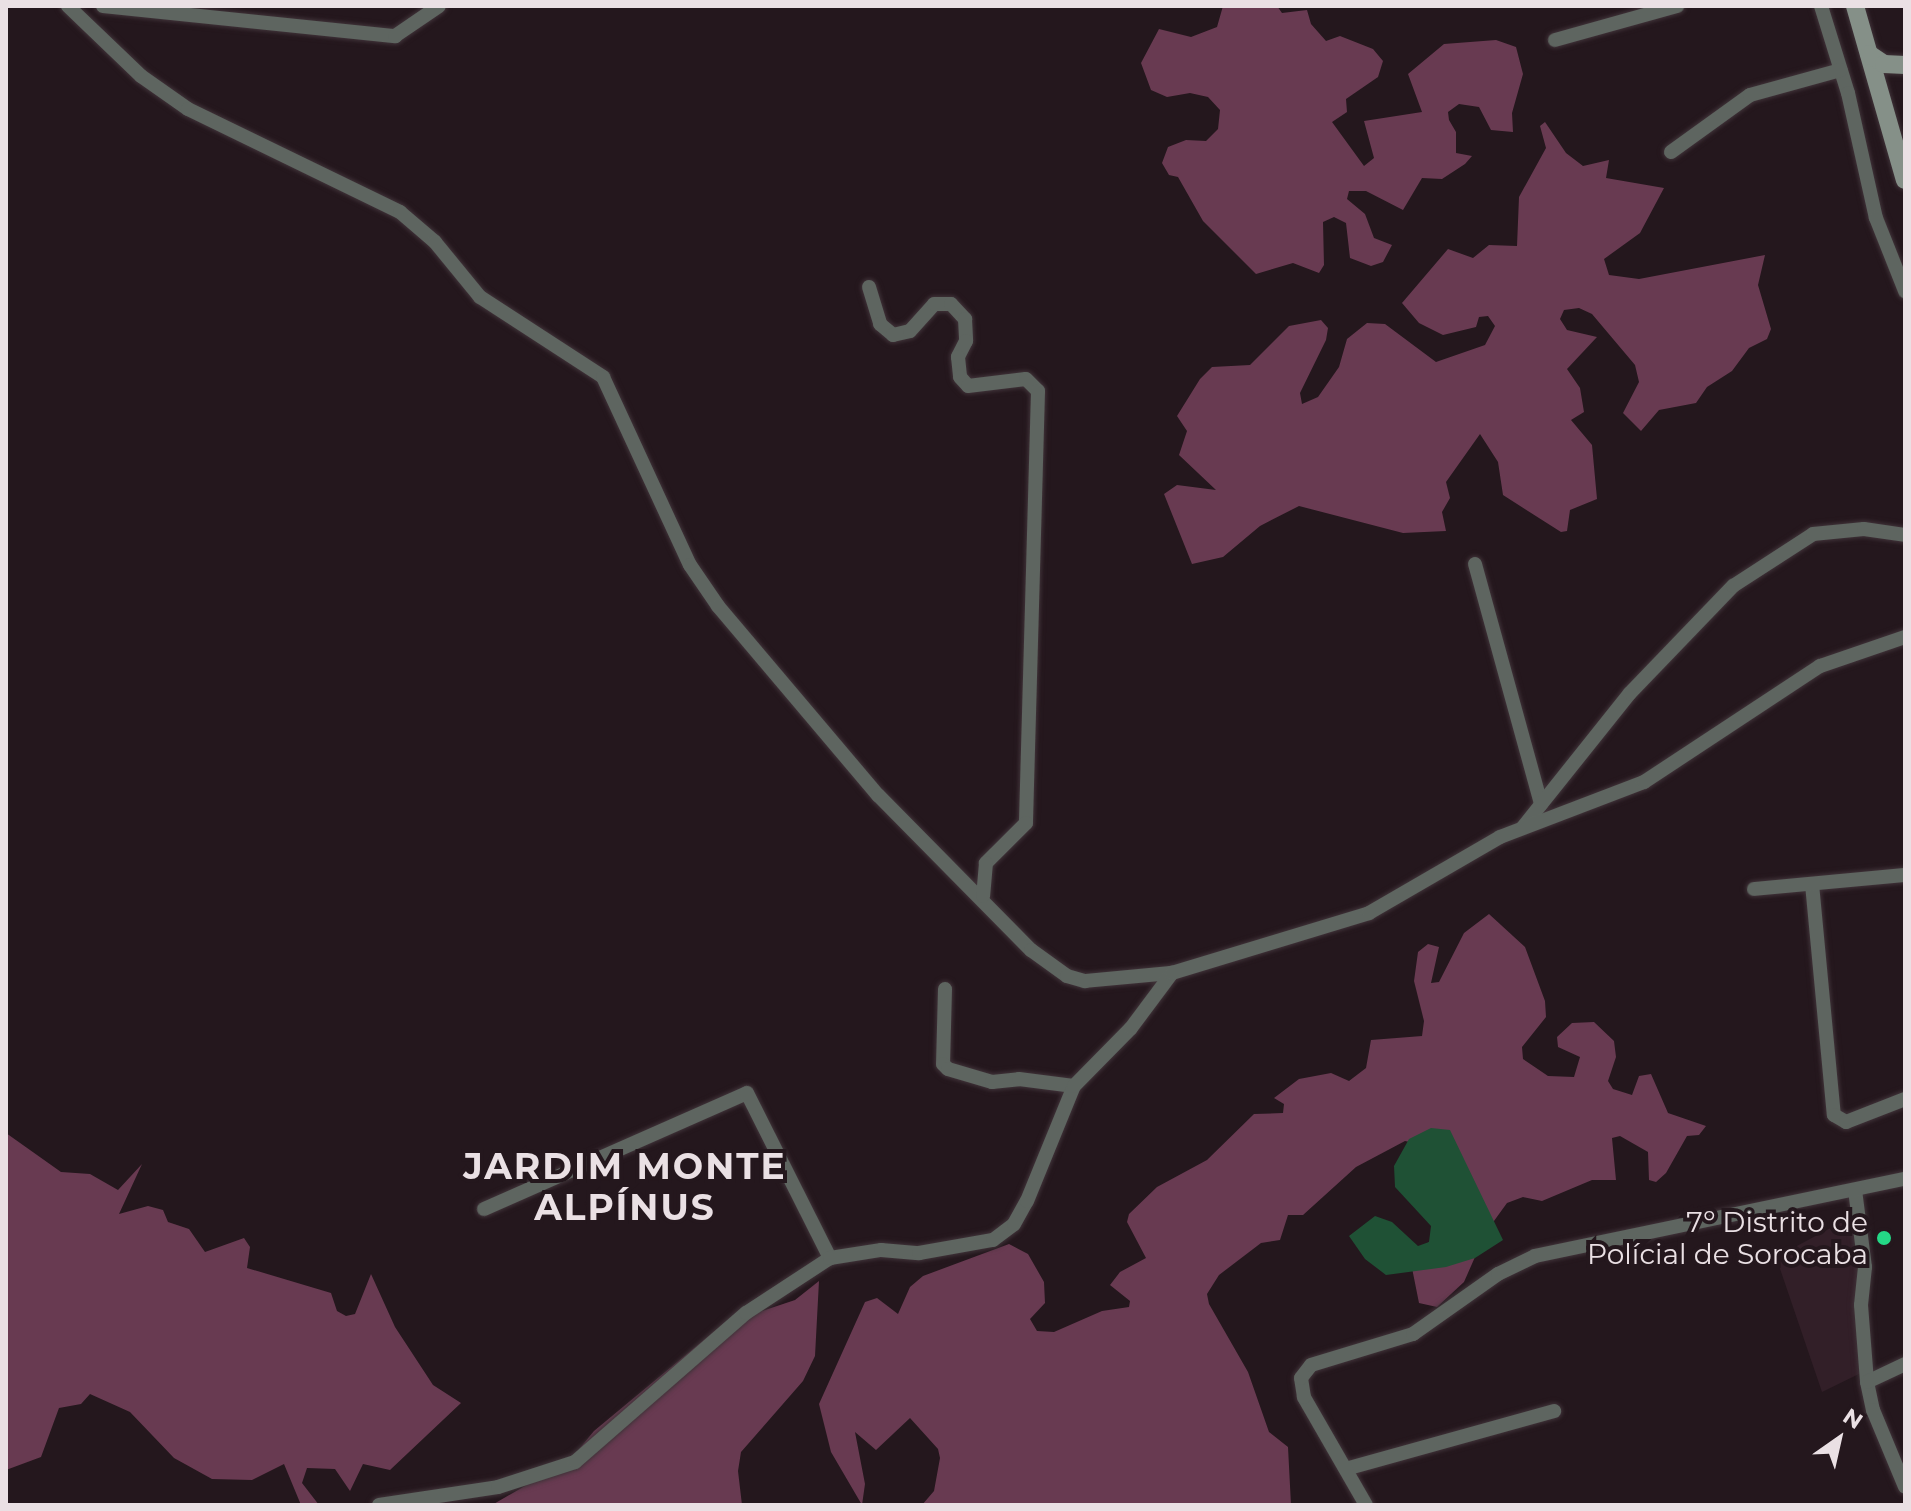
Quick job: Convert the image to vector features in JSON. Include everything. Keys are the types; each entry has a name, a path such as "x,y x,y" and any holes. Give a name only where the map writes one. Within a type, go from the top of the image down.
{"main road":[{"path":"1855,6 1905,180"},
{"path":"1869,54 1884,64 1905,65"}],"street":[{"path":"68,6 141,76 188,109 400,212 435,242 480,297 603,377 690,565 718,606 878,795 983,896 1031,950 1067,976 1096,981 1172,973 1369,913 1523,827 1644,782 1781,687 1820,666 1905,637"},
{"path":"103,6 395,36 439,6"},
{"path":"1555,40 1677,6"},
{"path":"1821,6 1841,70 1876,218 1905,291"},
{"path":"1671,152 1750,95 1841,70"},
{"path":"869,287 880,324 893,335 910,331 934,304 951,304 965,319 966,341 958,357 960,377 968,386 1026,379 1038,391 1026,823 986,863 983,896"},
{"path":"1523,827 1630,693 1743,579 1813,534 1864,529 1905,535"},
{"path":"1475,564 1541,804"},
{"path":"1754,889 1905,875"},
{"path":"1812,884 1838,1121 1890,1109 1905,1099"},
{"path":"379,1505 498,1487 575,1462 746,1313 830,1258 881,1250 919,1253 993,1240 1014,1224 1027,1201 1074,1086 1139,1019 1172,973"},
{"path":"945,989 943,1064 948,1069 992,1082 1019,1079 1074,1086"},
{"path":"484,1209 747,1093 830,1258"},
{"path":"1366,1505 1349,1468 1304,1397 1304,1372 1311,1365 1413,1334 1498,1274 1535,1256 1905,1179"},
{"path":"1855,1190 1865,1267 1861,1305 1867,1382 1873,1410 1905,1487"},
{"path":"1867,1382 1905,1364"},
{"path":"1349,1468 1554,1411"}],"shaded area":[{"path":"1223,6 1277,6 1282,13 1307,10 1311,24 1326,41 1340,36 1373,49 1383,61 1378,77 1346,99 1347,112 1332,122 1364,166 1374,158 1364,121 1422,112 1408,74 1444,44 1496,40 1516,47 1523,74 1512,113 1513,132 1491,130 1479,107 1459,104 1448,112 1456,132 1456,153 1472,156 1465,164 1442,179 1422,178 1403,210 1366,191 1349,191 1347,199 1365,214 1374,238 1392,245 1383,262 1371,266 1350,258 1346,223 1334,217 1323,222 1324,265 1319,273 1293,263 1256,274 1203,221 1178,177 1169,175 1162,163 1168,147 1186,140 1206,141 1218,129 1220,110 1208,97 1190,93 1167,97 1151,90 1141,63 1159,29 1191,37 1217,27"},
{"path":"1545,122 1566,153 1583,166 1609,160 1606,178 1664,188 1640,233 1604,259 1609,275 1639,279 1765,255 1758,285 1771,329 1767,339 1749,348 1732,371 1707,387 1696,403 1659,410 1641,431 1623,413 1639,382 1635,365 1592,314 1579,308 1564,310 1560,319 1567,330 1597,337 1567,369 1580,388 1584,412 1571,420 1592,445 1597,499 1570,510 1567,531 1561,532 1503,495 1498,462 1480,434 1446,482 1450,498 1442,512 1446,531 1403,533 1299,506 1260,526 1223,557 1192,564 1164,494 1177,485 1216,490 1179,455 1187,431 1177,416 1200,379 1212,367 1250,365 1289,326 1321,320 1328,328 1326,340 1300,393 1302,404 1318,397 1339,367 1347,339 1367,323 1385,324 1436,362 1485,345 1495,326 1488,316 1479,317 1476,327 1443,335 1419,323 1402,303 1448,249 1473,258 1489,245 1517,246 1519,197 1546,148 1540,126"},
{"path":"1489,914 1525,947 1545,1001 1546,1017 1522,1047 1523,1059 1548,1076 1574,1077 1580,1057 1558,1047 1557,1037 1572,1023 1594,1022 1614,1041 1616,1057 1608,1081 1613,1089 1632,1095 1639,1076 1651,1074 1668,1113 1706,1126 1699,1135 1687,1136 1666,1173 1656,1182 1649,1180 1648,1152 1620,1136 1612,1138 1616,1180 1592,1180 1542,1201 1523,1197 1507,1203 1486,1232 1464,1282 1437,1307 1419,1303 1412,1268 1451,1208 1424,1145 1405,1141 1356,1167 1303,1215 1288,1215 1280,1240 1261,1243 1219,1275 1207,1294 1209,1304 1248,1372 1269,1432 1288,1447 1291,1505 922,1505 934,1491 940,1458 938,1449 910,1418 876,1450 855,1432 865,1484 862,1505 831,1452 819,1404 865,1302 877,1298 898,1314 910,1287 923,1276 1009,1244 1028,1254 1044,1282 1045,1303 1030,1319 1037,1331 1054,1332 1102,1311 1129,1307 1130,1301 1110,1285 1120,1272 1146,1258 1127,1222 1129,1214 1157,1187 1207,1160 1254,1114 1283,1113 1284,1104 1274,1098 1299,1079 1331,1073 1349,1081 1366,1068 1371,1040 1422,1036 1424,1021 1414,981 1418,952 1428,944 1439,947 1431,983 1439,982 1464,933"},
{"path":"1431,1128 1450,1130 1503,1240 1475,1258 1446,1267 1386,1275 1365,1259 1349,1236 1375,1216 1392,1222 1418,1246 1429,1242 1431,1226 1395,1187 1394,1166 1409,1139"},
{"path":"6,1133 61,1172 90,1174 118,1190 142,1164 119,1214 148,1206 163,1210 168,1222 189,1229 205,1252 244,1238 250,1247 247,1268 331,1293 337,1311 346,1316 355,1314 371,1274 395,1327 433,1385 461,1403 390,1470 363,1464 350,1491 335,1469 307,1468 302,1483 319,1505 301,1505 284,1464 252,1480 212,1479 174,1458 130,1412 90,1394 81,1404 59,1408 41,1457 6,1470"},
{"path":"1855,1215 1863,1372 1822,1392 1776,1257"},
{"path":"819,1281 815,1356 803,1381 741,1452 738,1471 742,1505 492,1505 570,1460 594,1431 723,1324 795,1300"}],"place":[{"name":"7º Distrito de Polícial de Sorocaba","path":"1884,1238"}],"district":[{"name":"JARDIM MONTE ALPÍNUS","path":"625,1186"}]}
